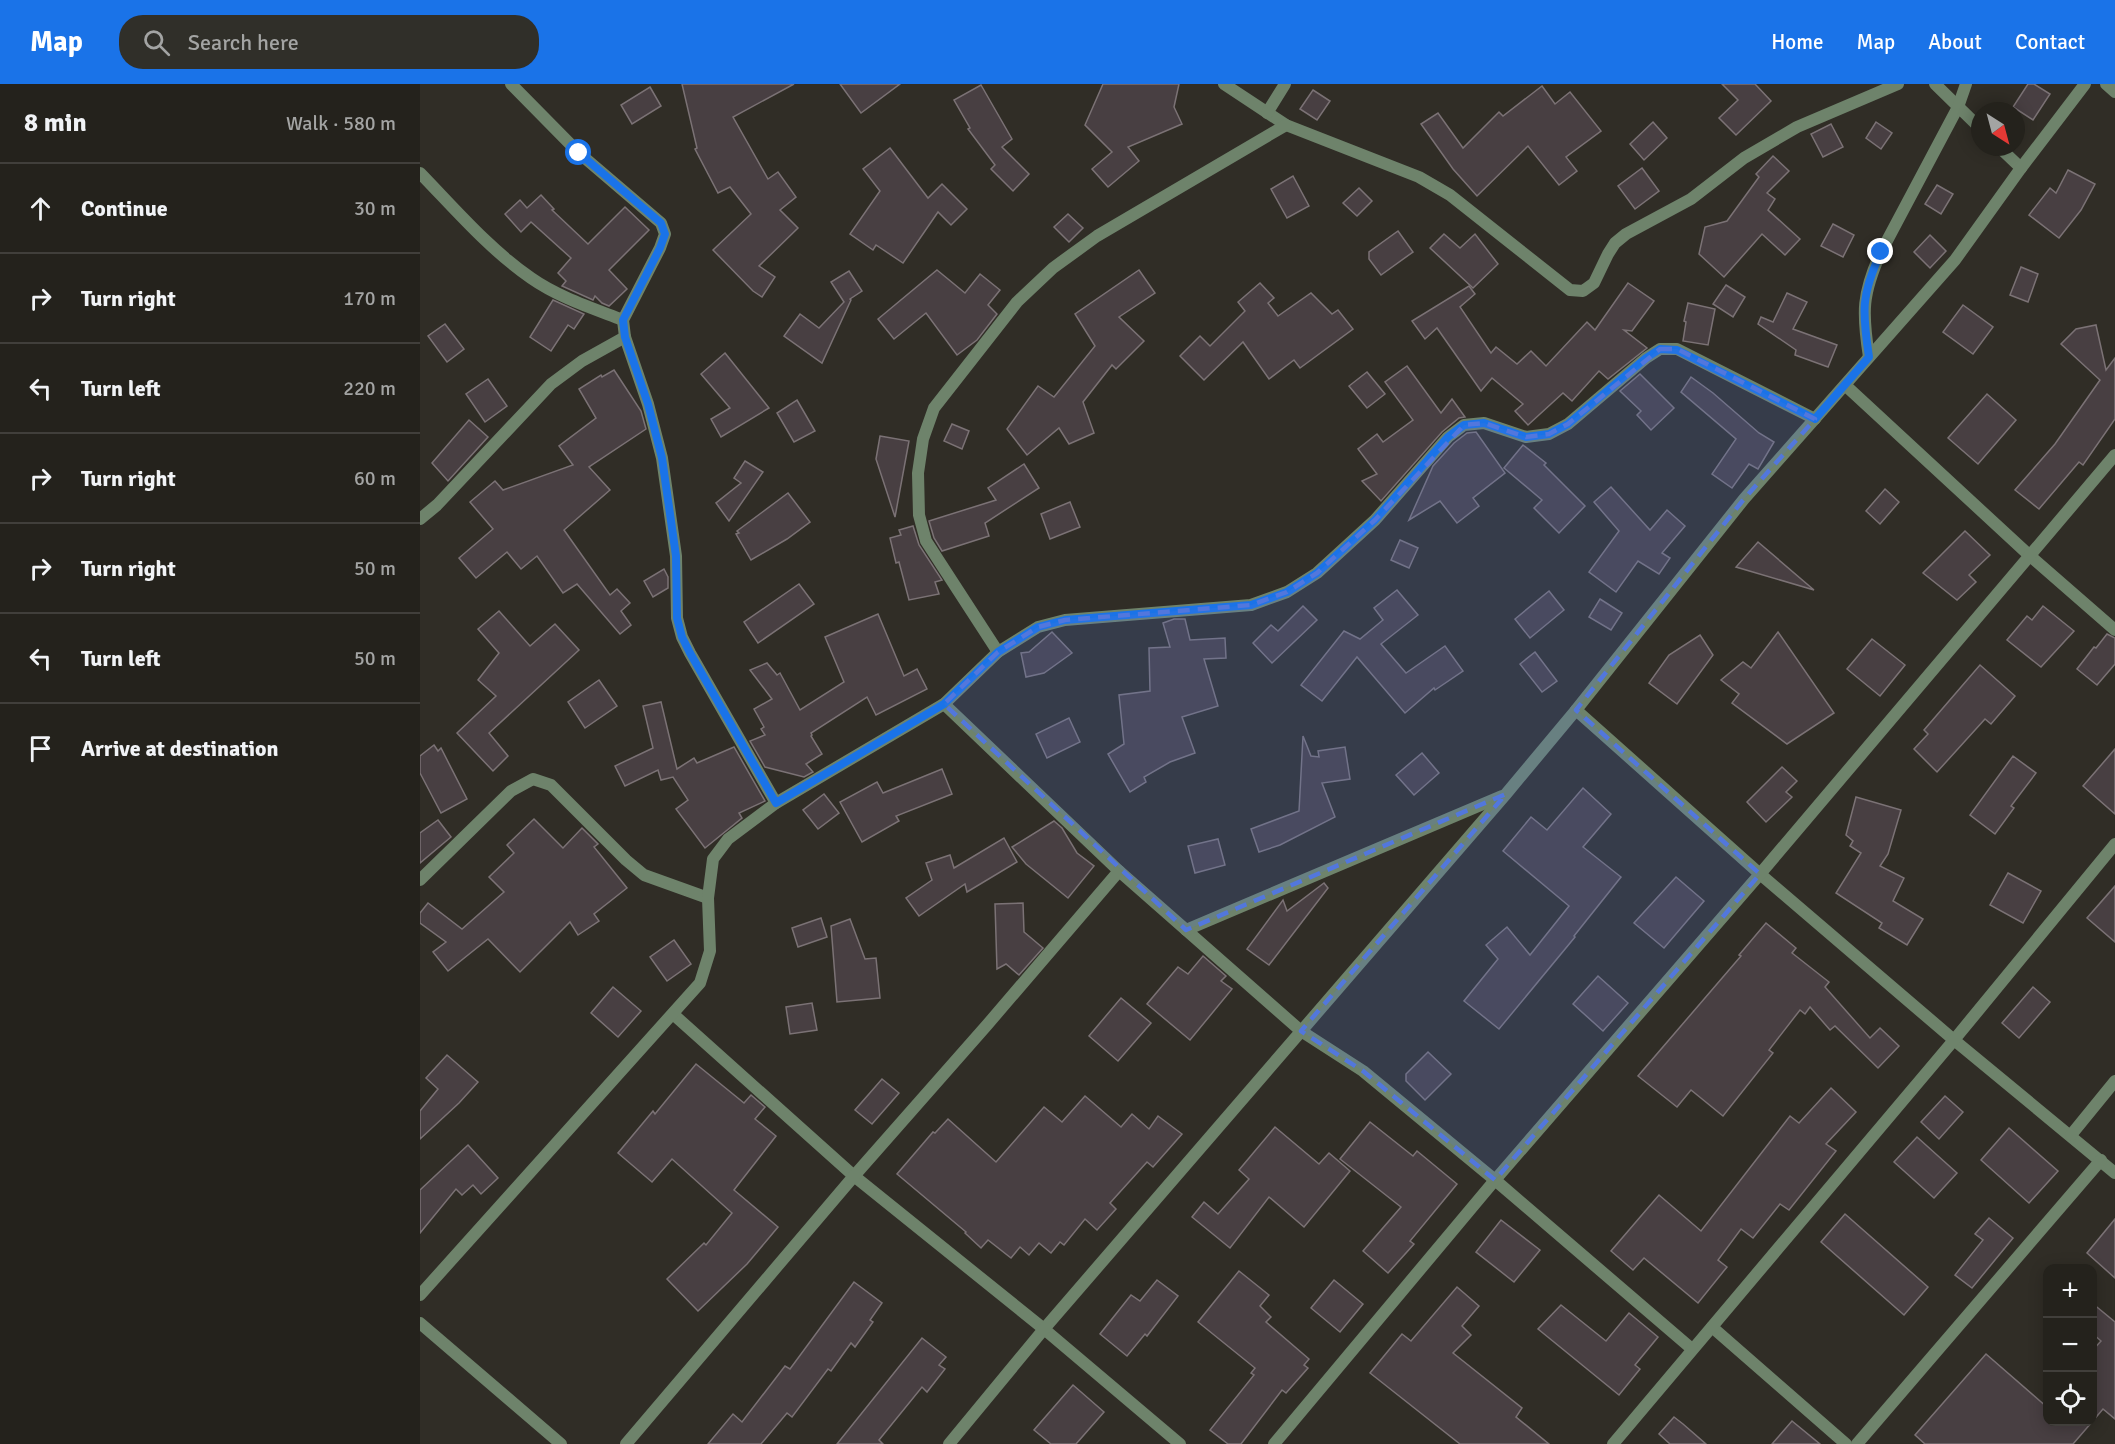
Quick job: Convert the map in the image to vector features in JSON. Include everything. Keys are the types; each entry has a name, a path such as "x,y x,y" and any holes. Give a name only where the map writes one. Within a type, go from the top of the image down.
{"street":[{"path":"511,84 579,153 661,223 665,234 660,248 623,320 625,337 648,404 662,458 676,556 677,618 682,637 776,803"},
{"path":"1224,84 1286,125 1419,177 1450,195 1570,290 1583,291 1594,283 1608,254 1626,234 1691,199 1744,158 1797,127 1898,84"},
{"path":"1267,113 1285,84"},
{"path":"1935,84 1971,119"},
{"path":"1869,357 1864,301 1870,277 1958,107 1966,84"},
{"path":"949,1444 1044,1329 1506,794 1744,499 1955,260 2085,84"},
{"path":"2106,84 2115,92"},
{"path":"998,652 926,541 922,528 918,472 923,439 934,408 1017,302 1053,268 1097,236 1286,125"},
{"path":"2008,156 2021,168"},
{"path":"420,173 494,248 531,278 576,301 623,320"},
{"path":"420,519 437,506 551,384 582,361 625,337"},
{"path":"420,1295 700,983 710,951 708,898 713,859 728,839 776,803 944,704 998,652 1038,627 1065,620 1251,605 1287,592 1317,573 1375,520 1448,437 1464,425 1484,423 1526,437 1549,434 1568,424 1646,358 1660,349 1677,350 1815,419"},
{"path":"1845,385 2029,555 2115,630"},
{"path":"1274,1444 1495,1180 1760,874 2115,455"},
{"path":"944,704 1119,871 1301,1031 1363,1071 1495,1180 1692,1349"},
{"path":"1576,710 1760,874 1954,1040 2115,1173"},
{"path":"420,880 511,791 532,779 551,785 644,875 708,898"},
{"path":"1186,930 1506,794"},
{"path":"1613,1444 1954,1040 2115,844"},
{"path":"626,1444 854,1176 1119,871"},
{"path":"673,1014 854,1176 1044,1329 1180,1444"},
{"path":"2071,1135 2115,1081"},
{"path":"1857,1444 2101,1160"},
{"path":"420,1323 561,1444"},
{"path":"1712,1327 1846,1444"}],"highlighted area":[{"path":"1660,349 1677,349 1815,419 1744,499 1576,710 1760,874 1495,1180 1363,1071 1301,1031 1506,794 1186,930 944,704 998,652 1038,627 1065,620 1251,605 1287,592 1317,573 1375,520 1464,425 1484,423 1526,437 1549,434 1568,424"}],"building":[{"path":"682,84 794,84 733,117 768,179 778,172 796,197 780,210 798,228 759,266 775,277 762,297 753,291 713,250 751,214 730,187 718,193 695,149 697,148"},
{"path":"840,84 900,84 861,113"},
{"path":"1103,84 1179,84 1174,107 1182,124 1128,147 1139,161 1108,187 1092,169 1112,152 1085,125"},
{"path":"1722,84 1755,84 1771,101 1736,135 1719,118 1738,100"},
{"path":"2028,84 2034,84 2050,94 2033,120 2025,115 2025,102 2016,102"},
{"path":"981,85 1012,139 1002,147 1029,174 1013,191 991,169 995,165 968,129 970,128 954,100"},
{"path":"1542,86 1555,104 1570,92 1601,131 1566,157 1577,171 1559,185 1528,146 1477,196 1453,169 1421,124 1438,113 1463,148 1499,112 1503,116"},
{"path":"650,87 661,106 632,124 621,105"},
{"path":"1313,90 1330,101 1317,120 1300,109"},
{"path":"1653,122 1667,138 1644,160 1630,144"},
{"path":"1876,122 1892,133 1881,149 1866,138"},
{"path":"1831,124 1843,147 1823,157 1811,134"},
{"path":"890,148 928,198 942,184 967,209 951,225 938,212 903,263 876,245 873,250 850,234 880,191 863,169"},
{"path":"1773,156 1789,171 1767,193 1775,199 1768,210 1800,239 1785,255 1762,234 1724,277 1699,254 1705,227 1727,221 1759,177 1756,174"},
{"path":"1642,168 1659,191 1635,209 1618,186"},
{"path":"2068,170 2095,184 2081,210 2059,238 2029,215 2050,188 2056,193"},
{"path":"1293,176 1309,206 1287,218 1271,189"},
{"path":"1937,185 1953,194 1941,214 1925,204"},
{"path":"1359,188 1372,201 1357,216 1343,203"},
{"path":"541,195 554,209 552,210 588,244 625,207 649,230 609,270 627,289 609,306 595,296 593,300 562,286 566,281 558,273 571,258 531,222 521,232 505,214 520,200 527,208"},
{"path":"1068,214 1083,228 1069,242 1054,227"},
{"path":"1833,224 1854,235 1843,257 1821,246"},
{"path":"1398,231 1413,252 1381,275 1369,259 1369,252"},
{"path":"1444,234 1460,248 1475,234 1498,264 1473,288 1430,248"},
{"path":"1930,235 1946,251 1930,268 1914,252"},
{"path":"2021,267 2038,274 2028,302 2010,295"},
{"path":"937,270 965,293 980,274 1000,290 988,305 997,314 977,340 957,355 926,313 894,339 878,319"},
{"path":"1139,270 1155,293 1119,317 1144,341 1116,369 1112,365 1083,402 1094,433 1069,444 1059,428 1027,455 1007,429 1038,386 1054,397 1095,346 1075,314"},
{"path":"849,271 862,291 850,299 822,363 784,336 800,314 819,328 844,302 831,282"},
{"path":"1260,283 1274,298 1268,303 1278,316 1311,293 1332,314 1338,310 1353,329 1300,368 1294,360 1269,379 1243,342 1204,380 1180,356 1200,336 1210,346 1245,311 1238,302"},
{"path":"1628,283 1654,301 1632,331 1624,330 1647,348 1608,379 1599,371 1572,401 1563,393 1528,425 1515,411 1523,404 1492,378 1481,391 1437,328 1425,339 1412,321 1469,286 1475,294 1460,307 1491,353 1496,347 1517,364 1531,351 1546,366 1587,322 1595,330"},
{"path":"1726,285 1745,297 1733,317 1713,304"},
{"path":"1787,293 1807,302 1793,329 1837,345 1828,367 1795,355 1796,350 1758,324 1761,317 1773,322"},
{"path":"553,300 584,314 574,329 568,325 551,351 530,337"},
{"path":"1688,303 1715,309 1708,345 1683,341"},
{"path":"1963,305 1993,327 1973,354 1943,332"},
{"path":"445,324 464,349 447,362 428,336"},
{"path":"2096,325 2106,370 2115,358 2115,419 2083,465 2079,462 2039,509 2015,490 2055,444 2100,380 2061,344 2076,329"},
{"path":"725,353 769,408 721,437 711,419 730,408 701,374"},
{"path":"1407,366 1441,413 1452,399 1465,417 1459,418 1442,432 1381,501 1362,481 1377,474 1358,449 1377,434 1383,442 1413,420 1385,382"},
{"path":"614,370 641,411 646,429 589,467 610,490 564,530 610,595 617,589 630,603 621,611 631,625 620,634 577,584 563,593 537,556 521,569 507,552 476,578 459,558 493,529 470,502 495,481 503,490 573,465 559,446 596,418 579,389 601,375 602,377"},
{"path":"1367,372 1385,394 1367,408 1349,386"},
{"path":"1640,374 1674,408 1651,430 1637,415 1641,411 1620,391"},
{"path":"1691,377 1759,433 1774,442 1758,469 1749,464 1732,488 1712,474 1736,439 1681,392"},
{"path":"488,379 507,406 485,422 466,394"},
{"path":"1987,394 2016,420 1978,464 1948,438"},
{"path":"797,400 815,431 794,442 777,413"},
{"path":"469,420 488,437 448,481 432,463"},
{"path":"952,424 969,431 962,449 944,441"},
{"path":"1476,432 1505,473 1473,498 1479,506 1457,523 1440,501 1409,520 1433,466 1454,443 1467,433"},
{"path":"880,436 909,441 895,517 876,459"},
{"path":"1523,445 1546,463 1544,465 1585,506 1559,533 1534,508 1542,500 1504,468"},
{"path":"745,461 763,472 729,521 716,503 741,483 734,478"},
{"path":"1024,464 1039,488 985,523 989,536 942,551 934,538 929,521 996,500 988,488"},
{"path":"1611,487 1650,530 1667,510 1685,526 1662,553 1670,558 1659,574 1638,561 1616,592 1589,572 1619,531 1594,502"},
{"path":"1885,489 1899,502 1880,524 1866,511"},
{"path":"788,493 810,522 787,539 751,560 736,534 739,533 737,531"},
{"path":"1070,502 1080,527 1050,539 1041,514"},
{"path":"913,526 919,545 942,580 935,582 939,594 909,600 890,538 901,535 899,530"},
{"path":"1965,531 1990,555 1969,575 1976,582 1957,600 1923,573"},
{"path":"1400,540 1418,548 1409,568 1391,560"},
{"path":"1758,542 1814,590 1736,567"},
{"path":"664,569 668,577 668,588 653,597 644,581"},
{"path":"799,584 814,604 758,643 744,622"},
{"path":"1397,590 1418,615 1381,644 1406,673 1445,646 1463,671 1435,690 1434,688 1405,713 1357,657 1322,701 1301,685 1344,631 1360,639 1383,620 1374,608"},
{"path":"1549,591 1564,610 1530,638 1515,619"},
{"path":"1600,599 1622,613 1611,630 1589,617"},
{"path":"1303,606 1317,620 1272,663 1253,643 1271,625 1278,631"},
{"path":"2043,606 2074,631 2041,667 2007,640 2027,616 2032,620"},
{"path":"499,611 530,646 555,624 579,650 489,733 508,756 493,771 457,733 496,696 478,680 499,653 478,629"},
{"path":"878,614 904,676 917,669 927,689 876,715 867,697 811,733 822,754 806,764 813,772 804,777 765,767 750,741 765,735 761,729 764,727 754,709 772,699 750,670 767,663 777,675 780,673 800,710 844,682 825,637"},
{"path":"1174,619 1185,619 1190,640 1225,638 1226,658 1204,659 1218,706 1182,717 1195,753 1170,762 1144,777 1146,782 1130,792 1108,754 1124,744 1119,695 1150,691 1149,648 1170,647 1163,623"},
{"path":"1052,632 1072,653 1044,673 1026,677 1021,653 1029,652"},
{"path":"1778,632 1834,713 1787,744 1732,703 1739,694 1721,680 1743,662 1751,668"},
{"path":"2107,634 2115,638 2115,664 2097,685 2077,669"},
{"path":"1700,635 1713,655 1677,704 1649,683 1669,655"},
{"path":"1872,639 1905,665 1880,696 1847,669"},
{"path":"1535,652 1557,681 1542,692 1520,664"},
{"path":"1980,665 2015,696 1991,724 1985,719 1937,772 1914,749 1928,734 1924,730"},
{"path":"599,680 617,706 585,728 568,702"},
{"path":"661,702 677,769 694,758 697,763 734,747 765,801 739,813 742,818 705,848 676,809 688,800 673,777 661,780 658,770 625,786 615,766 653,748 643,706"},
{"path":"1069,718 1080,742 1047,758 1036,734"},
{"path":"1303,736 1311,756 1319,757 1318,751 1345,747 1350,779 1322,783 1335,817 1280,845 1259,852 1251,829 1299,811"},
{"path":"434,745 438,751 441,748 467,799 441,813 420,773 420,756"},
{"path":"2115,749 2115,814 2083,786"},
{"path":"1422,753 1439,773 1414,795 1396,775"},
{"path":"2013,756 2036,773 2011,806 2014,808 1995,834 1970,815"},
{"path":"1782,767 1797,781 1786,792 1792,797 1766,822 1747,802"},
{"path":"942,769 952,794 896,816 899,821 862,842 840,802 877,782 883,793"},
{"path":"1583,788 1611,814 1583,847 1621,877 1499,1029 1464,1001 1498,959 1486,945 1507,927 1530,955 1569,906 1503,851 1531,817 1547,830"},
{"path":"824,794 839,813 818,829 803,810"},
{"path":"1856,797 1901,810 1888,854 1880,866 1904,878 1893,901 1923,919 1907,945 1879,928 1882,923 1836,893 1861,853 1850,846 1853,841 1846,835"},
{"path":"534,819 563,848 582,828 598,844 594,847 627,888 594,914 599,921 578,935 570,922 520,972 488,939 448,971 433,952 446,942 420,923 420,913 428,903 462,929 504,892 489,877 514,853 507,845"},
{"path":"438,820 451,837 420,863 420,833"},
{"path":"1054,821 1062,828 1077,853 1094,866 1068,898 1026,864 1012,847"},
{"path":"1004,838 1017,862 967,892 965,884 919,916 906,898 932,880 926,863 950,855 954,868"},
{"path":"1218,839 1225,865 1195,873 1188,846"},
{"path":"2008,873 2041,891 2023,923 1990,905"},
{"path":"1676,877 1704,901 1664,948 1634,923"},
{"path":"1324,883 1328,888 1269,965 1247,949 1283,900 1287,911"},
{"path":"2115,886 2115,942 2087,918"},
{"path":"1023,903 1024,932 1043,948 1019,975 1006,964 997,969 995,904"},
{"path":"821,918 827,937 798,947 792,928"},
{"path":"850,919 865,959 876,958 880,998 837,1002 831,926"},
{"path":"1766,923 1796,948 1792,953 1829,982 1825,987 1870,1038 1880,1028 1899,1046 1878,1068 1835,1026 1830,1030 1810,1007 1805,1014 1800,1010 1769,1050 1773,1053 1723,1116 1691,1090 1677,1107 1638,1076 1741,956 1739,955"},
{"path":"674,940 691,964 667,981 650,957"},
{"path":"1203,956 1226,976 1221,981 1232,989 1190,1040 1147,1004 1178,967 1188,974"},
{"path":"1598,976 1628,1003 1603,1031 1573,1004"},
{"path":"613,987 641,1011 618,1037 591,1013"},
{"path":"2033,987 2050,1002 2019,1038 2002,1023"},
{"path":"1121,998 1151,1023 1118,1061 1089,1036"},
{"path":"812,1003 817,1030 790,1034 786,1007"},
{"path":"1428,1052 1451,1074 1425,1100 1406,1081 1406,1074"},
{"path":"447,1055 478,1082 420,1139 420,1111 438,1089 426,1078"},
{"path":"696,1064 744,1103 751,1095 765,1107 755,1119 776,1136 734,1190 778,1227 747,1264 698,1311 667,1279 704,1243 706,1245 732,1213 672,1159 652,1182 618,1153 653,1111 655,1114"},
{"path":"882,1079 899,1093 872,1124 855,1110"},
{"path":"1831,1088 1856,1112 1826,1144 1836,1151 1789,1210 1780,1204 1753,1238 1741,1229 1718,1260 1727,1267 1698,1303 1644,1258 1633,1270 1611,1251 1659,1195 1701,1231 1790,1116 1799,1123"},
{"path":"1085,1096 1121,1127 1132,1114 1149,1129 1158,1116 1182,1134 1153,1167 1147,1162 1110,1203 1116,1209 1097,1230 1085,1219 1064,1245 1060,1242 1051,1253 1039,1243 1029,1255 1020,1247 1011,1258 988,1240 981,1248 966,1232 897,1174 933,1132 935,1133 948,1119 996,1162 1044,1107 1062,1122"},
{"path":"1945,1096 1963,1112 1939,1139 1921,1122"},
{"path":"1370,1122 1413,1156 1417,1151 1457,1184 1410,1241 1414,1244 1388,1273 1363,1251 1401,1207 1340,1159"},
{"path":"1275,1127 1319,1164 1329,1153 1350,1171 1304,1227 1269,1197 1230,1248 1192,1217 1204,1202 1218,1214 1249,1179 1239,1170"},
{"path":"2009,1128 2058,1171 2029,1203 1981,1160"},
{"path":"1917,1137 1957,1173 1934,1198 1894,1162"},
{"path":"468,1145 498,1178 481,1194 473,1185 462,1195 456,1189 420,1233 420,1190"},
{"path":"1845,1214 1928,1287 1904,1315 1821,1242"},
{"path":"1989,1218 2013,1238 1972,1288 1955,1275 1983,1240 1975,1234"},
{"path":"2115,1219 2115,1278 2087,1253"},
{"path":"1501,1220 1540,1250 1514,1282 1476,1252"},
{"path":"1239,1271 1269,1295 1260,1306 1271,1317 1266,1322 1309,1359 1304,1365 1308,1368 1286,1393 1282,1390 1241,1444 1228,1444 1210,1430 1254,1375 1251,1373 1255,1368 1198,1322"},
{"path":"1157,1280 1178,1296 1147,1336 1145,1334 1127,1356 1100,1334 1131,1295 1140,1301"},
{"path":"1334,1280 1363,1304 1340,1332 1311,1308"},
{"path":"854,1282 882,1303 870,1320 873,1322 855,1347 851,1343 831,1371 828,1369 792,1417 787,1413 761,1444 708,1444 733,1414 742,1422 785,1366 790,1369"},
{"path":"1457,1287 1479,1306 1462,1326 1471,1335 1453,1353 1522,1408 1516,1417 1549,1444 1460,1444 1370,1373 1402,1334 1411,1341"},
{"path":"1561,1305 1606,1341 1629,1313 1658,1337 1635,1365 1640,1369 1619,1395 1538,1329"},
{"path":"2097,1307 2115,1322 2115,1419 2103,1409 2097,1416 2097,1345 2101,1341 2097,1337"},
{"path":"922,1338 946,1357 939,1365 945,1369 927,1392 922,1387 879,1440 883,1444 837,1444"},
{"path":"1986,1354 2043,1404 2043,1426 2089,1426 2073,1444 1925,1444 1915,1435"},
{"path":"1073,1385 1104,1412 1076,1444 1051,1444 1034,1430"},
{"path":"1674,1417 1706,1444 1670,1444 1659,1434"},
{"path":"1792,1421 1820,1444 1772,1444"}],"route":[{"path":"579,153 661,223 665,234 623,320 625,337 648,404 662,458 676,556 677,618 682,637 690,653 776,803 944,704 998,652 1038,627 1065,620 1251,605 1287,592 1317,573 1375,520 1448,437 1464,425 1484,423 1526,437 1549,434 1568,424 1646,358 1660,349 1677,350 1815,419 1869,357 1864,322 1864,301 1870,277 1881,252"}]}
